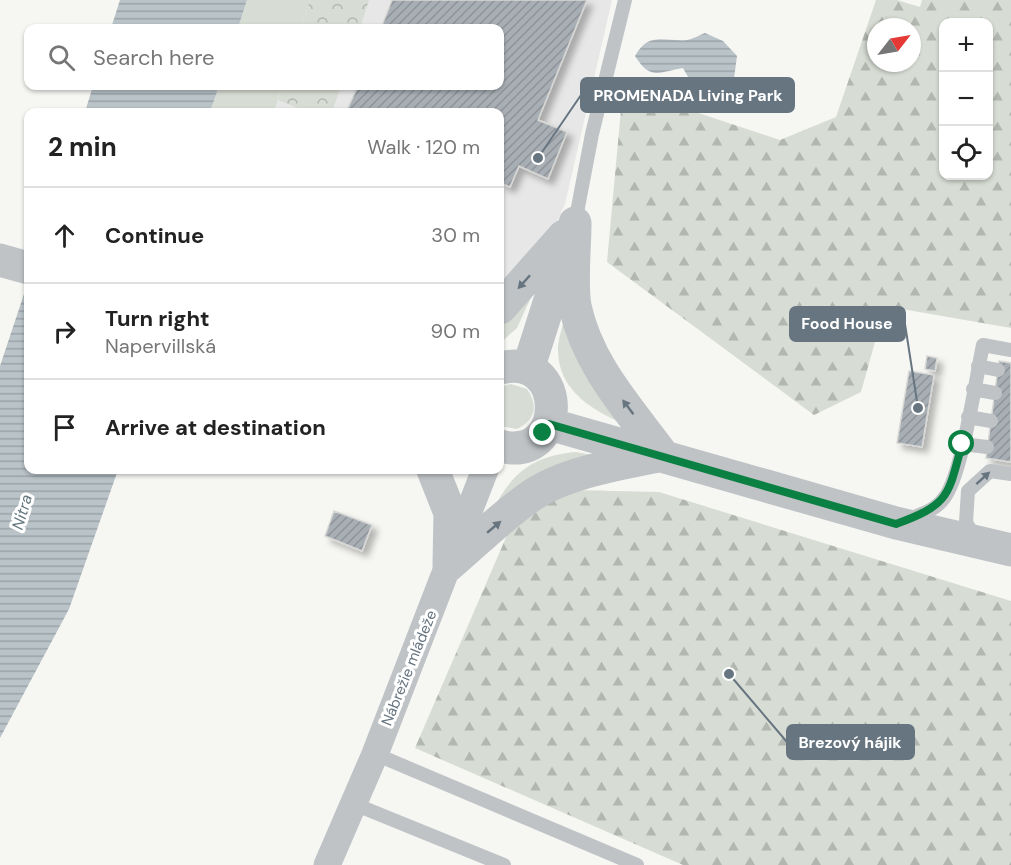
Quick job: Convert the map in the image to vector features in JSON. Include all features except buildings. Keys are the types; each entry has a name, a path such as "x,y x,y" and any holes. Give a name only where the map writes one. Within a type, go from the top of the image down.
{"street":[{"path":"504,303 575,223"},
{"path":"504,447 514,448 535,441 549,424 553,408 550,392 541,378 514,368 575,223"},
{"path":"575,223 575,305 588,344 599,372 662,454"},
{"path":"549,424 662,454 896,524 1011,550"},
{"path":"449,565 532,495 558,483 607,467 662,454"},
{"path":"435,474 450,513 449,565"},
{"name":"Nábrežie mládeže","path":"327,865 375,754 483,474"}],"lane":[{"path":"575,223 592,134 625,0"},
{"path":"896,524 928,512 944,499 951,486 982,345 1011,350"},
{"path":"978,366 998,370"},
{"path":"973,389 995,393"},
{"path":"968,417 991,421"},
{"path":"962,444 987,447"},
{"path":"976,542 966,522 968,491 990,471 1011,474"},
{"path":"375,754 637,865"},
{"path":"354,804 504,865"}],"shaded area":[{"path":"310,0 612,0 565,204 551,235 504,290 504,108 275,108 281,90 504,90 504,24 302,24"}],"green space":[{"path":"247,0 310,0 302,24 239,24"},
{"path":"310,0 369,0 361,24 302,24"},
{"path":"876,0 897,0 920,7 922,0 1011,0 1011,328 885,306 861,392 814,415 607,262 623,88 780,140 836,117 867,26 867,72 921,72 921,18 870,18"},
{"path":"218,90 281,90 275,108 211,108"},
{"path":"281,90 340,90 333,108 298,108 278,100"},
{"path":"538,282 517,328 504,339 504,316"},
{"path":"567,310 637,430 595,409 573,390 565,378 558,347"},
{"path":"511,384 527,389 533,401 531,417 517,429 504,427 504,386"},
{"path":"576,452 602,457 490,515 505,489 523,470 546,458"},
{"path":"527,489 659,492 1011,601 1011,865 683,865 415,748"}],"water":[{"path":"120,0 247,0 239,24 112,24"},
{"path":"705,33 723,41 737,56 732,93 723,100 700,98 683,68 661,73 651,72 635,56 640,48 652,40 687,40"},
{"path":"92,90 218,90 211,108 86,108"},
{"name":"Nitra","path":"24,294 24,474 117,474 69,609 0,738 0,366"}],"place":[{"name":"PROMENADA Living Park","path":"538,158"},
{"name":"Food House","path":"918,408"},
{"name":"Brezový hájik","path":"729,674"}],"route":[{"path":"543,433 549,424 662,454 896,524 928,512 944,499 951,486 962,444"}]}
